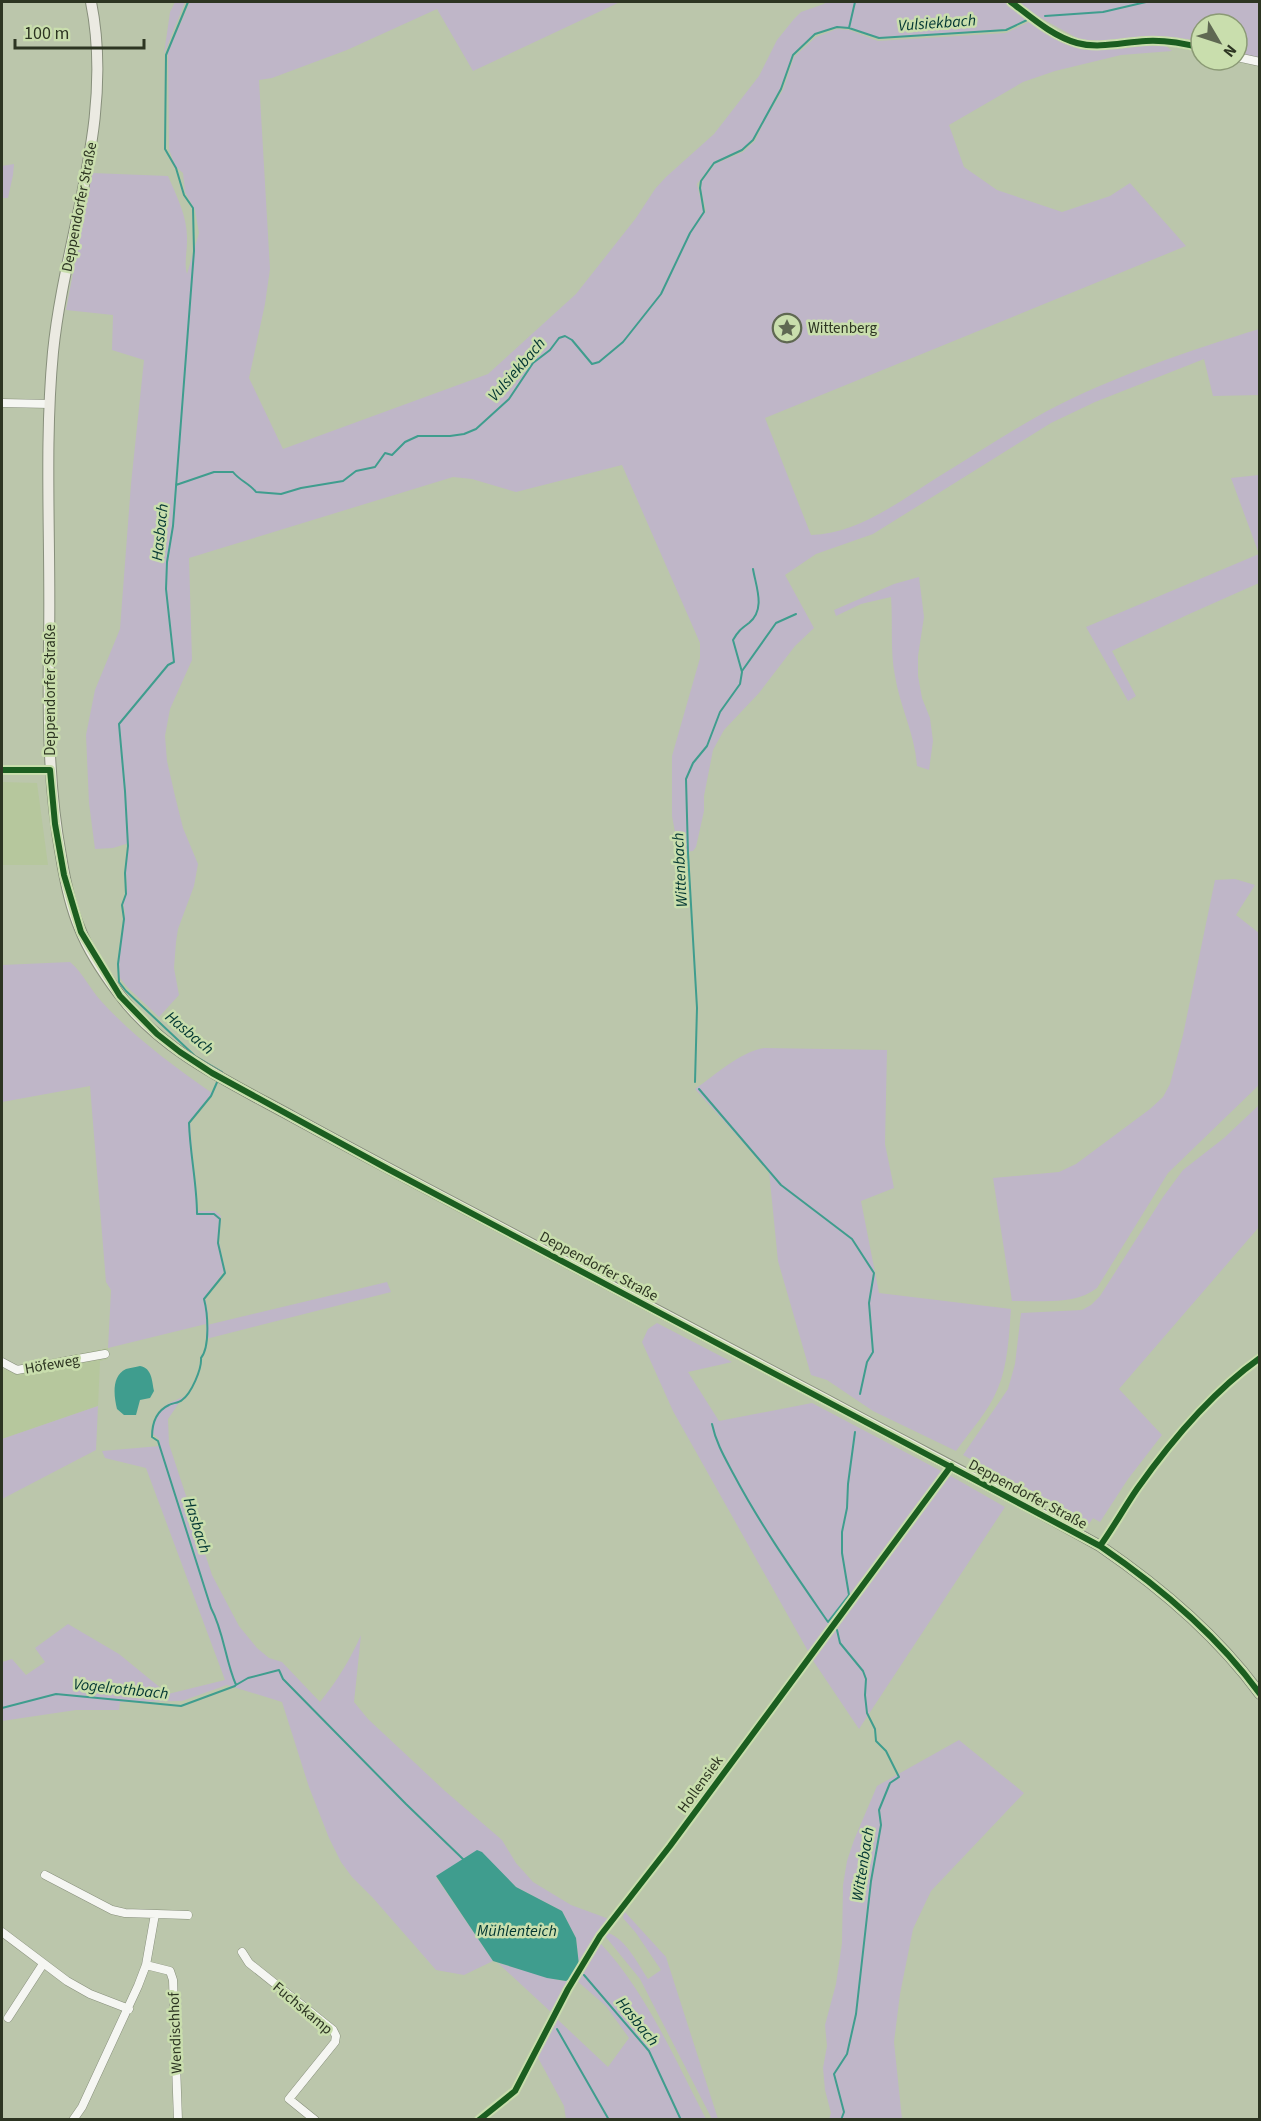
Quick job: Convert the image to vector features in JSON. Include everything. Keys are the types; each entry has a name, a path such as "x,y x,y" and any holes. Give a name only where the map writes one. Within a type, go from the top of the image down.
{"street":[{"name":"Deppendorfer Straße","path":"91,2 98,51 96,117 86,177 60,299 53,353 50,404 50,770 55,825 74,913 86,942 120,996 156,1034 212,1073 388,1169 1100,1546 1145,1579 1189,1616 1223,1650 1260,1694"},
{"path":"1011,2 1062,37 1079,43 1099,45 1172,41 1189,45"},
{"path":"2,403 50,404"},
{"path":"2,770 50,770"},
{"name":"Höfeweg","path":"2,1362 17,1370 105,1354"},
{"path":"1100,1546 1138,1488 1173,1442 1232,1380 1260,1358"},
{"name":"Hollensiek","path":"479,2120 515,2091 568,1989 600,1936 691,1818 951,1466"},
{"path":"45,1875 112,1910 125,1913 188,1916"},
{"path":"73,2120 82,2107 129,2009 146,1965 155,1914"},
{"path":"2,1932 43,1964 90,1994 129,2009"},
{"name":"Fuchskamp","path":"242,1952 249,1963 333,2030 336,2036 335,2042 289,2099 315,2120"},
{"path":"8,2018 43,1964"},
{"name":"Wendischhof","path":"146,1965 170,1971 173,1980 178,2120"}],"shaded area":[{"path":"175,2 185,2 164,54 170,12"},
{"path":"190,2 620,2 473,71 437,9 347,50 272,78 259,80 270,269 249,378 283,449 488,374 576,294 636,218 655,189 714,134 759,76 777,40 801,12 826,2 1259,2 1259,58 1249,55 1249,12 1189,12 1189,39 1148,36 1099,41 1079,39 1037,16 1005,29 878,38 849,27 836,27 815,33 793,55 780,89 753,140 741,150 714,162 697,184 704,214 706,211 701,189 702,181 715,164 743,152 755,141 783,90 794,57 816,37 837,29 849,30 878,41 1006,33 1031,21 1060,40 1079,48 1165,45 1172,51 1121,55 1055,71 1023,82 949,125 964,167 997,190 1062,212 1110,196 1130,183 1186,246 765,418 811,535 845,529 878,515 1019,427 1098,387 1152,365 1259,329 1260,395 1213,396 1204,359 1095,402 1051,423 873,534 816,554 785,575 814,628 795,646 759,693 724,730 713,750 704,796 704,811 696,847 693,851 679,853 672,816 672,756 700,658 700,643 622,465 516,492 472,479 453,477 189,558 192,660 170,709 165,736 167,761 183,828 198,864 194,886 178,929 176,942 174,968 179,995 159,1017 120,978 119,960 125,914 123,901 127,890 126,870 129,843 113,848 95,849 89,803 86,735 95,690 120,629 131,484 144,360 112,350 113,315 66,310 92,173 168,176 186,224 187,274 199,233 195,210 185,192 183,173 175,166 169,149 168,52"},
{"path":"14,164 8,198 2,198 2,166"},
{"path":"1259,475 1259,554 1231,478"},
{"path":"1259,554 1259,583 1112,651 1136,696 1128,701 1086,627"},
{"path":"919,577 924,617 918,656 918,676 922,698 930,718 933,741 929,770 917,766 916,754 897,687 893,666 891,597 861,604 836,616 834,610 894,584"},
{"path":"2,782 37,783 48,865 2,865"},
{"path":"1235,879 1255,885 1236,915 1259,933 1259,1085 1168,1173 1097,1288 1088,1294 1067,1300 1012,1301 993,1178 1059,1172 1076,1164 1163,1097 1170,1084 1183,1035 1215,880"},
{"path":"70,962 101,1001 140,1039 212,1093 190,1121 197,1211 215,1211 221,1216 219,1241 225,1270 205,1297 208,1312 207,1325 387,1282 391,1292 206,1339 206,1324 108,1348 111,1290 106,1282 90,1086 2,1102 2,965"},
{"path":"764,1048 887,1050 885,1144 894,1188 861,1201 879,1293 1011,1309 1006,1359 998,1388 984,1413 956,1451 873,1411 827,1380 811,1375 778,1261 769,1171 695,1089 745,1054"},
{"path":"1259,1105 1259,1227 1119,1389 1162,1435 1128,1479 1100,1522 1093,1518 1089,1524 963,1455 1008,1389 1015,1364 1021,1313 1082,1310 1091,1305 1100,1296 1163,1197 1183,1170 1224,1138"},
{"path":"657,1323 732,1362 688,1372 719,1421 812,1403 943,1472 809,1653 673,1411 642,1342 648,1329"},
{"path":"108,1348 108,1359 100,1361 98,1406 2,1439 2,1370"},
{"path":"183,1397 168,1419 169,1444 212,1575 239,1626 257,1648 269,1658 282,1662 320,1702 343,1670 361,1635 354,1702 368,1719 445,1791 502,1840 516,1863 533,1882 571,1905 609,1919 579,1965 576,1938 562,1911 516,1887 507,1879 436,1877 493,1961 464,1975 436,1970 341,1862 309,1787 282,1702 227,1685 182,1701 120,1702 119,1710 76,1710 2,1721 2,1662 12,1659 26,1675 45,1662 35,1648 68,1624 119,1654 168,1694 225,1680 146,1468 105,1458 102,1451 160,1446 159,1439 153,1434 157,1414 165,1406"},
{"path":"98,1406 96,1450 2,1499 2,1439"},
{"path":"949,1475 1005,1507 859,1729 812,1659"},
{"path":"959,1740 1024,1793 931,1891 913,1929 900,1994 894,2042 902,2119 829,2119 831,2113 825,2090 823,2068 827,2046 825,2025 836,1984 842,1943 843,1885 847,1861 854,1840 877,1786"},
{"path":"624,1911 666,1957 718,2119 712,2119 640,1979 605,1936 608,1933 620,1941 648,1979 661,1970 623,1918"},
{"path":"601,1944 646,2005 706,2119 566,2119 564,2106 536,2054 556,2018 608,2067 629,2038 606,2006 576,1980 596,1945"},
{"path":"498,1963 558,1980 566,1981 571,1978 553,2014"}],"water":[{"path":"140,1366 149,1372 154,1391 150,1398 140,1400 136,1415 124,1415 117,1409 116,1382 121,1372"},
{"name":"Mühlenteich","path":"477,1850 482,1852 516,1887 562,1911 576,1938 579,1965 571,1978 566,1981 547,1978 493,1961 436,1876"}],"waterway":[{"name":"Hasbach","path":"188,2 166,55 165,149 176,168 184,195 193,208 194,251 173,526 167,562 166,589 174,662 168,665 119,724 128,846 125,873 126,894 122,905 124,919 118,964 119,982 126,991 195,1056 222,1072 221,1075"},
{"name":"Vulsiekbach","path":"849,28 855,2"},
{"name":"Vulsiekbach","path":"1045,16 1103,12 1146,2"},
{"name":"Vulsiekbach","path":"176,485 214,472 233,472 256,492 281,494 343,481 356,471 375,467 385,453 392,455 405,442 418,436 450,436 476,429 509,399 533,363 550,350 559,338 565,336 572,340 592,364 599,362 623,342 661,294 690,233 704,212 701,181 714,163 742,150 753,140 781,89 793,55 815,34 837,27 849,28 879,38 1006,30 1027,20"},
{"name":"Wittenbach","path":"695,1082 697,1008 686,779 693,763 707,746 720,712 740,684 742,672 733,640 754,617 759,605 753,569"},
{"name":"Wittenbach","path":"742,671 776,623 796,614"},
{"name":"Hasbach","path":"218,1080 211,1096 189,1123 197,1214 214,1214 220,1219 218,1243 225,1273 204,1299 207,1338 195,1381 181,1401 170,1404 158,1414 152,1437 158,1441 236,1685 248,1678 279,1670 283,1679 465,1861"},
{"name":"Wittenbach","path":"699,1089 781,1185 852,1239 874,1273 869,1303 873,1352 867,1362 860,1394"},
{"name":"Wittenbach","path":"712,1424 721,1450 755,1513 828,1622 849,1595 842,1553 842,1532 847,1508 855,1432"},
{"name":"Wittenbach","path":"837,1630 840,1643 863,1671 866,1679 867,1713 875,1729 876,1741 886,1751 899,1777 890,1783 879,1810 881,1825 871,1881 856,2014 847,2054 834,2074 844,2112 841,2120"},
{"name":"Vogelrothbach","path":"2,1708 56,1694 181,1706 235,1686"},
{"name":"Hasbach","path":"584,1975 649,2051 681,2120"},
{"path":"557,2029 609,2120"}],"cycle path":[{"path":"1011,2 1050,31 1085,45 1160,41 1189,45"},
{"path":"2,770 50,770 55,824 64,875 81,932 120,996 157,1034 180,1052 212,1073 388,1169 1100,1546 1166,1595 1186,1613 1225,1652 1260,1694"},
{"path":"1100,1546 1137,1489 1178,1435 1225,1386 1260,1358"},
{"path":"479,2120 515,2091 568,1989 600,1936 670,1846 951,1466"}],"place":[{"name":"Wittenberg","path":"787,328"}]}
